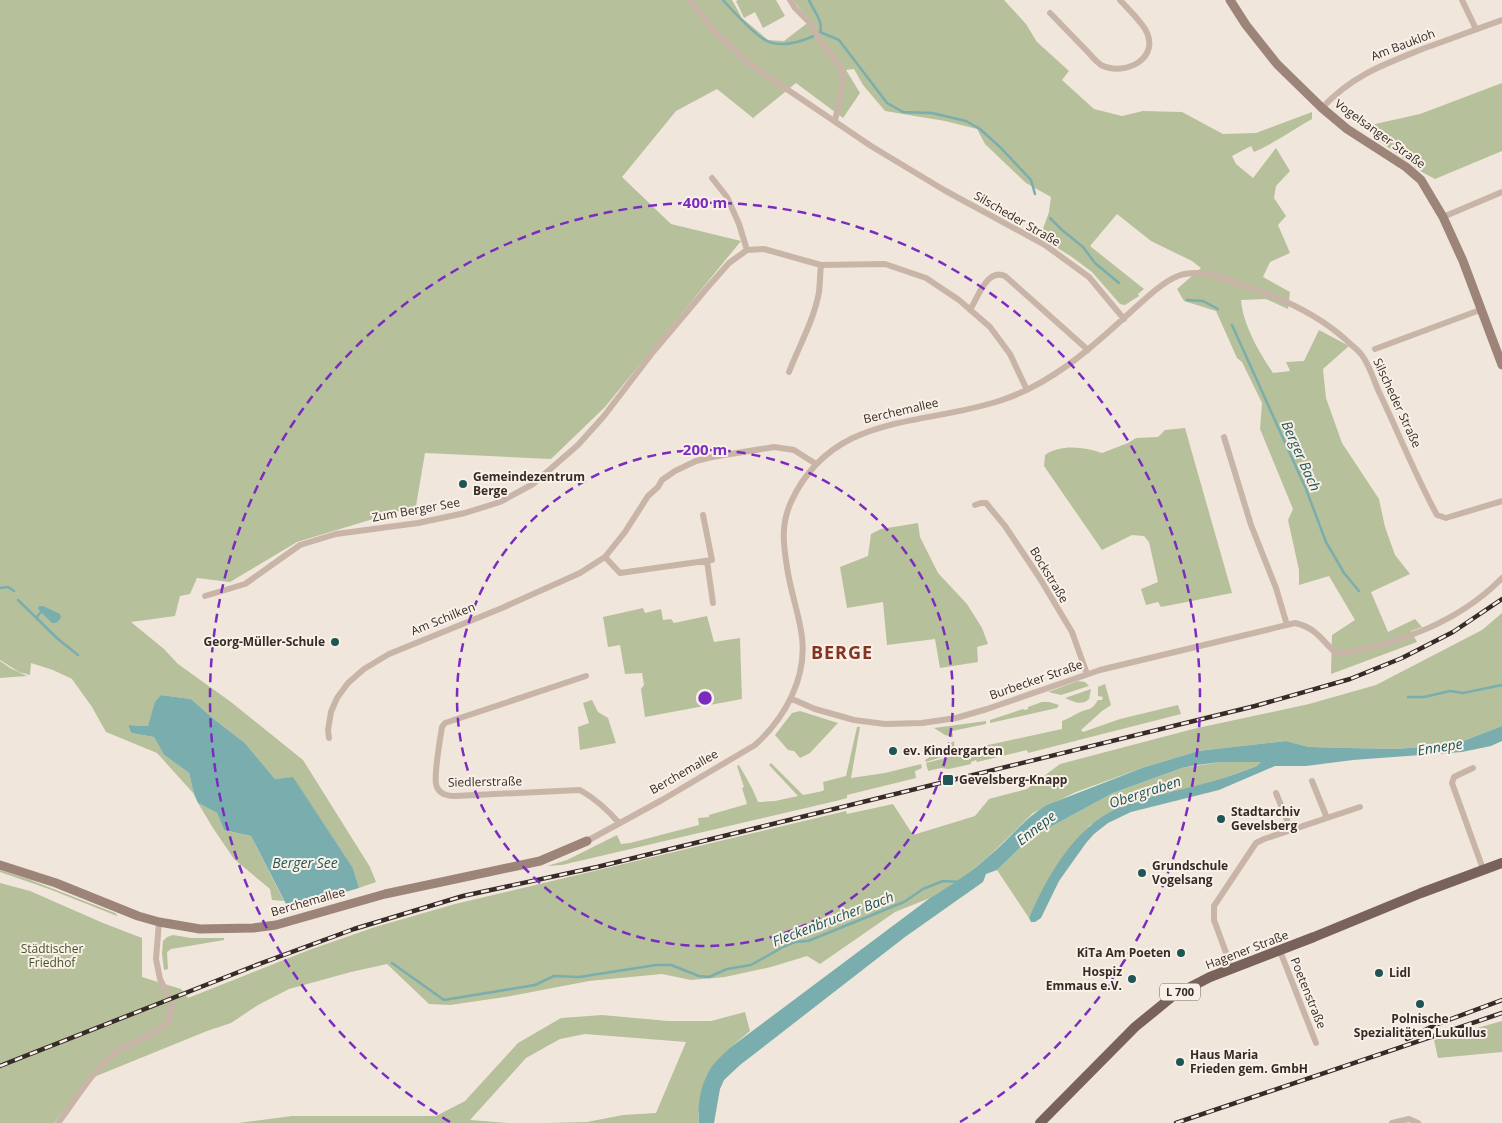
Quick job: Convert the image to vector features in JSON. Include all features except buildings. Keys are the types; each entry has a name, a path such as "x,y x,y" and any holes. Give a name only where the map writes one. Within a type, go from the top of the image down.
{"main road":[{"name":"Hagener Straße","path":"1040,1123 1135,1027 1173,996 1194,984 1280,951 1390,905 1502,863"}],"street":[{"name":"Silscheder Straße","path":"690,0 716,33 751,65 871,146 944,190 1045,246 1089,277 1124,319 1152,292 1178,276 1195,274 1218,277 1273,295 1313,314 1362,355 1437,515 1446,518 1502,501"},
{"path":"790,0 794,8 809,22 842,70 843,81 835,121"},
{"path":"1050,13 1100,64 1112,69 1130,68 1139,64 1145,56 1148,38 1145,30 1120,0"},
{"name":"Vogelsanger Straße","path":"1230,0 1246,25 1277,64 1322,108 1347,129 1406,167 1422,180 1444,216 1502,365"},
{"path":"1462,0 1476,29"},
{"name":"Am Baukloh","path":"1322,108 1335,94 1364,73 1502,20"},
{"path":"712,178 727,197 747,250 764,249 821,265 885,264 926,278 959,300 990,327 1010,354 1028,390"},
{"path":"1444,216 1502,192"},
{"name":"Zum Berger See","path":"205,596 244,584 300,545 336,534 418,523 465,513 500,502 533,484 578,446 707,288 729,263 747,250"},
{"path":"789,372 808,329 815,307 821,265"},
{"path":"970,310 988,279 999,273 1005,276 1088,350"},
{"path":"1375,349 1480,310"},
{"name":"Berchemallee","path":"0,865 56,883 138,916 159,922 200,929 253,928 276,925 385,894 540,861 587,841 755,745 768,734 792,699 801,667 803,650 802,636 782,541 783,530 791,502 816,464 845,440 865,432 906,421 978,407 1028,390 1054,375 1088,350 1124,319"},
{"path":"1224,437 1251,525 1276,588 1287,625"},
{"name":"Am Schilken","path":"330,738 328,730 331,712 337,698 348,683 364,668 402,648 502,608 574,576 605,557 625,532 648,496 658,487 662,480 684,465 712,456 774,447 794,450 816,464"},
{"name":"Bockstraße","path":"975,505 986,503 1005,526 1039,577 1072,632 1087,674"},
{"path":"605,557 620,573 712,560 703,516"},
{"path":"707,561 713,603"},
{"name":"Burbecker Straße","path":"792,699 840,717 884,724 914,724 970,714 1087,674 1295,623 1306,625 1314,630 1325,644 1337,654 1386,643 1435,625 1460,612 1502,578"},
{"name":"Siedlerstraße","path":"586,676 445,724 442,727 438,751 436,784 446,796 580,790 605,807 619,823"},
{"path":"1472,768 1454,777 1452,783 1483,869"},
{"path":"1312,781 1327,818"},
{"path":"1276,793 1291,830"},
{"path":"1232,969 1214,920 1214,906 1256,843 1360,807"},
{"path":"58,1123 107,1060 169,1022 172,1004 160,979 156,959 159,922"},
{"name":"Poetenstraße","path":"1280,951 1316,1043"},
{"path":"1392,1123 1409,1119 1418,1123"}],"green space":[{"path":"0,0 732,0 742,18 768,40 784,41 810,21 793,0 1004,0 1026,24 1037,42 1069,71 1062,80 1094,109 1122,116 1143,111 1182,112 1223,134 1256,133 1312,112 1312,119 1269,145 1254,152 1251,146 1232,156 1236,164 1253,178 1276,148 1290,171 1276,186 1274,198 1286,216 1278,225 1290,253 1270,262 1263,277 1290,292 1288,309 1266,299 1241,300 1242,309 1252,338 1273,373 1290,371 1286,362 1304,361 1319,330 1349,346 1323,369 1326,398 1342,443 1379,499 1385,527 1395,555 1410,574 1371,592 1388,632 1415,619 1422,627 1411,631 1417,642 1331,674 1332,635 1355,620 1329,576 1299,585 1299,570 1288,520 1293,509 1260,429 1262,403 1242,362 1237,358 1216,311 1184,301 1177,289 1201,268 1192,261 1151,241 1117,214 1090,246 1144,289 1138,294 1139,296 1125,305 1120,304 1092,272 1040,237 1049,212 1051,197 1026,183 985,144 977,129 945,121 885,111 863,85 854,69 846,70 860,93 843,118 796,83 753,118 717,89 676,111 622,177 671,224 741,241 605,407 551,459 425,453 416,506 297,542 230,582 197,578 190,594 180,596 175,616 131,622 164,649 178,664 231,702 303,760 370,867 376,882 359,888 353,868 293,778 275,779 245,743 191,699 161,695 148,726 128,725 131,733 154,737 164,755 189,773 194,794 157,753 106,732 92,707 72,679 31,663 30,675 19,672 0,660"},
{"path":"776,0 785,16 763,28 755,12 744,18 736,1"},
{"path":"1502,83 1502,151 1435,179 1422,172 1375,138 1373,131 1375,124 1420,114"},
{"path":"1185,428 1232,593 1161,607 1158,602 1146,605 1141,589 1158,582 1149,542 1144,536 1132,535 1102,550 1044,466 1045,455 1065,448 1088,449 1102,453 1136,438 1158,437 1165,430"},
{"path":"918,523 920,537 938,573 967,604 982,628 988,644 977,647 978,662 940,668 935,639 887,645 883,602 847,608 840,567 868,556 871,534 881,529"},
{"path":"643,608 645,613 661,609 663,620 671,619 674,623 707,616 714,642 740,638 742,699 645,717 641,689 644,685 642,673 625,674 620,645 608,647 603,617"},
{"name":"Städtischer Friedhof","path":"1502,613 1502,726 1458,743 1436,746 1395,749 1309,747 1286,741 1198,751 1142,768 1076,792 1033,813 988,857 958,881 930,898 895,912 820,964 807,956 771,967 725,977 691,980 662,974 589,981 511,996 450,1005 429,1004 387,964 289,989 258,1005 231,1023 89,1079 54,1123 0,1123 0,883 30,891 142,938 142,977 181,989 188,998 309,950 375,927 455,904 846,811 847,814 893,804 913,835 975,816 989,799 1027,789 1060,764 1193,729 1309,704 1376,685 1482,630"},
{"path":"0,661 10,668 27,676 0,678"},
{"path":"1078,681 1085,682 1089,686 1061,695 1048,692"},
{"path":"1105,684 1111,705 1081,730 1083,732 1120,719 1178,705 1181,714 1028,753 1027,750 977,762 976,760 971,762 971,764 949,769 941,768 928,771 926,763 956,755 956,752 1062,729 1062,721 1091,708 1098,700 1102,700 1103,697 1098,696 1098,687"},
{"path":"1091,689 1089,699 1084,702 1075,702 1065,698"},
{"path":"592,700 598,712 608,718 616,743 580,750 578,727 589,723 583,703"},
{"path":"1042,702 1059,705 1057,708 990,723 990,720 1028,709 1028,707"},
{"path":"800,711 838,723 810,753 800,758 794,751 788,750 775,735 792,713"},
{"path":"986,721 986,724 952,731 953,737 945,735 934,728"},
{"path":"857,727 860,727 851,778 885,773 921,764 922,768 915,771 916,778 847,795 847,798 836,801 562,865 547,866 567,860 617,835 621,844 630,843 699,825 698,818 709,817 709,815 747,804 737,766 739,765 758,802 775,801 798,796 769,765 771,763 803,795 823,791 823,782 846,776"},
{"path":"954,741 955,753 926,762 925,760"},
{"path":"1221,762 1262,762 1257,766 1090,825 1056,869 1041,893 1029,918 997,870 1023,845 1043,831 1113,793 1182,768"},
{"path":"198,803 217,813 224,830 251,836 284,901 272,900 270,889 234,859"},
{"path":"0,870 115,913 117,916 0,872"},
{"path":"173,935 191,938 224,938 224,940 171,949 167,952 168,969 164,970 163,941"},
{"path":"745,1012 750,1031 731,1047 698,1114 699,1123 545,1123 587,1122 623,1115 656,1113 686,1042 585,1034 560,1039 526,1058 470,1120 508,1123 238,1123 292,1116 436,1116 465,1101 518,1043 561,1018 602,1015 668,1021 711,1021"},
{"path":"1502,1021 1502,1052 1438,1058 1434,1040"}],"water":[{"path":"39,606 60,614 61,618 56,623 52,623 38,609"},
{"name":"Berger See","path":"161,695 191,699 245,743 275,779 293,777 353,868 359,888 287,906 251,836 224,830 217,813 198,803 189,773 164,755 154,737 131,733 128,725 148,726 155,702"},
{"name":"Ennepe","path":"1502,726 1502,741 1491,746 1462,752 1353,760 1306,766 1275,766 1219,790 1131,812 1108,823 1094,834 1059,881 1041,918 1031,922 1029,918 1036,902 1064,854 1088,827 1103,816 1128,804 1221,779 1257,766 1261,762 1221,762 1182,768 1113,793 1043,831 1023,845 997,870 986,874 983,882 905,937 740,1065 724,1080 720,1089 714,1123 699,1123 699,1102 702,1087 713,1065 731,1047 930,898 974,868 996,850 1023,823 1047,805 1142,768 1198,751 1286,741 1309,747 1395,749 1436,746 1458,743"}],"waterway":[{"name":"Berger Bach","path":"723,0 750,28 762,38 772,43 797,42 814,36"},
{"name":"Berger Bach","path":"809,0 821,24 820,32 839,40 887,103 903,112 932,113 966,121 980,129 1031,180 1035,194"},
{"name":"Berger Bach","path":"1050,218 1083,247 1095,263 1119,283"},
{"name":"Berger Bach","path":"1187,300 1203,301 1218,309"},
{"name":"Berger Bach","path":"1232,325 1306,489 1326,542 1344,573 1359,591"},
{"name":"Fleckenbrucher Bach","path":"0,588 8,587 14,591"},
{"name":"Fleckenbrucher Bach","path":"18,600 58,639 78,655"},
{"name":"Fleckenbrucher Bach","path":"36,618 41,612"},
{"name":"Berger Bach","path":"1408,697 1424,697 1450,691 1463,693 1502,685"},
{"name":"Fleckenbrucher Bach","path":"392,963 444,1000 535,985 554,976 579,977 656,965 671,965 699,976 709,977 727,969 751,965 783,947 795,942 808,941 904,902 923,889 943,881 961,882"}],"railway":[{"path":"0,1066 254,966 354,929 463,896 597,867 1255,706 1350,679 1402,658 1453,632 1502,599"},
{"path":"1407,1039 1435,1025 1502,1000"},
{"path":"1176,1123 1502,1013"}],"place":[{"name":"Gemeindezentrum Berge","path":"463,484"},
{"name":"Georg-Müller-Schule","path":"335,642"},
{"name":"ev. Kindergarten","path":"893,751"},
{"name":"Gevelsberg-Knapp","path":"948,780"},
{"name":"Stadtarchiv Gevelsberg","path":"1221,819"},
{"name":"Grundschule Vogelsang","path":"1142,873"},
{"name":"KiTa Am Poeten","path":"1181,953"},
{"name":"Lidl","path":"1379,973"},
{"name":"Hospiz Emmaus e.V.","path":"1132,979"},
{"name":"Polnische Spezialitäten Lukullus","path":"1420,1004"},
{"name":"Haus Maria Frieden gem. GmbH","path":"1180,1062"}],"district":[{"name":"BERGE","path":"842,653"}],"water label":[{"name":"Obergraben","path":"1145,792"}]}
